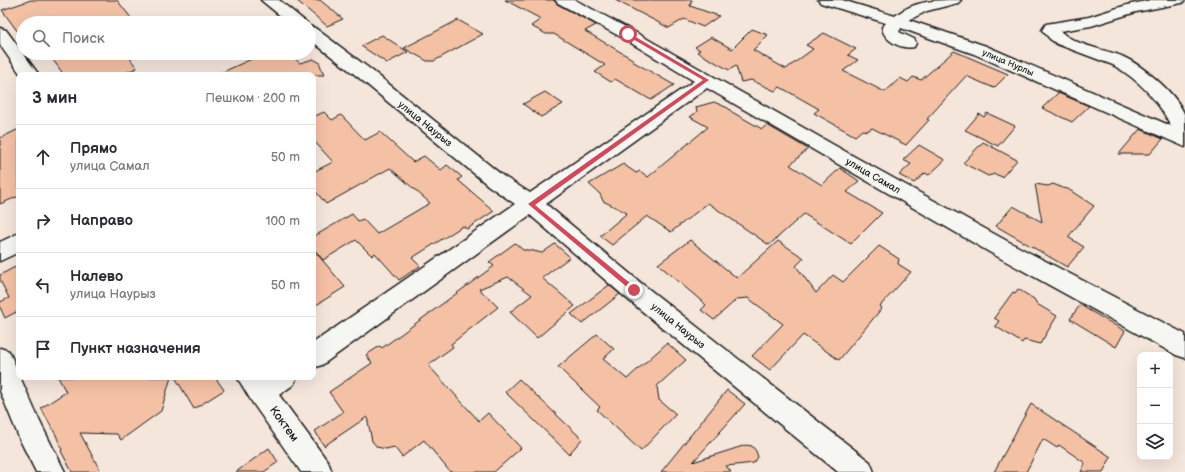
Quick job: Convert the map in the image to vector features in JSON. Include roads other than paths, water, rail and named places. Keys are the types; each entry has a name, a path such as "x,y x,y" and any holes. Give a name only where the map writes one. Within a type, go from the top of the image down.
{"street":[{"path":"269,0 290,16"},
{"name":"улица Самал","path":"563,0 628,34 992,243 1185,347"},
{"name":"улица Нурлы","path":"826,0 896,24 980,50 1185,140"},
{"path":"908,43 897,39 890,30 905,16 925,6 953,0"},
{"path":"1177,0 1133,8 1091,21 1052,27 1050,30 1054,36 1083,50 1120,62 1142,76 1162,94 1176,114 1185,136"},
{"path":"847,21 871,28 884,28 896,24"},
{"path":"0,33 16,55"},
{"name":"улица Наурыз","path":"316,36 364,73 496,181 531,204 640,295 860,472"},
{"path":"19,60 28,72"},
{"path":"316,355 707,80"},
{"path":"0,252 16,244"},
{"path":"0,359 30,431 51,472"},
{"path":"256,385 274,380"},
{"name":"Коктем","path":"256,385 318,472"}]}
